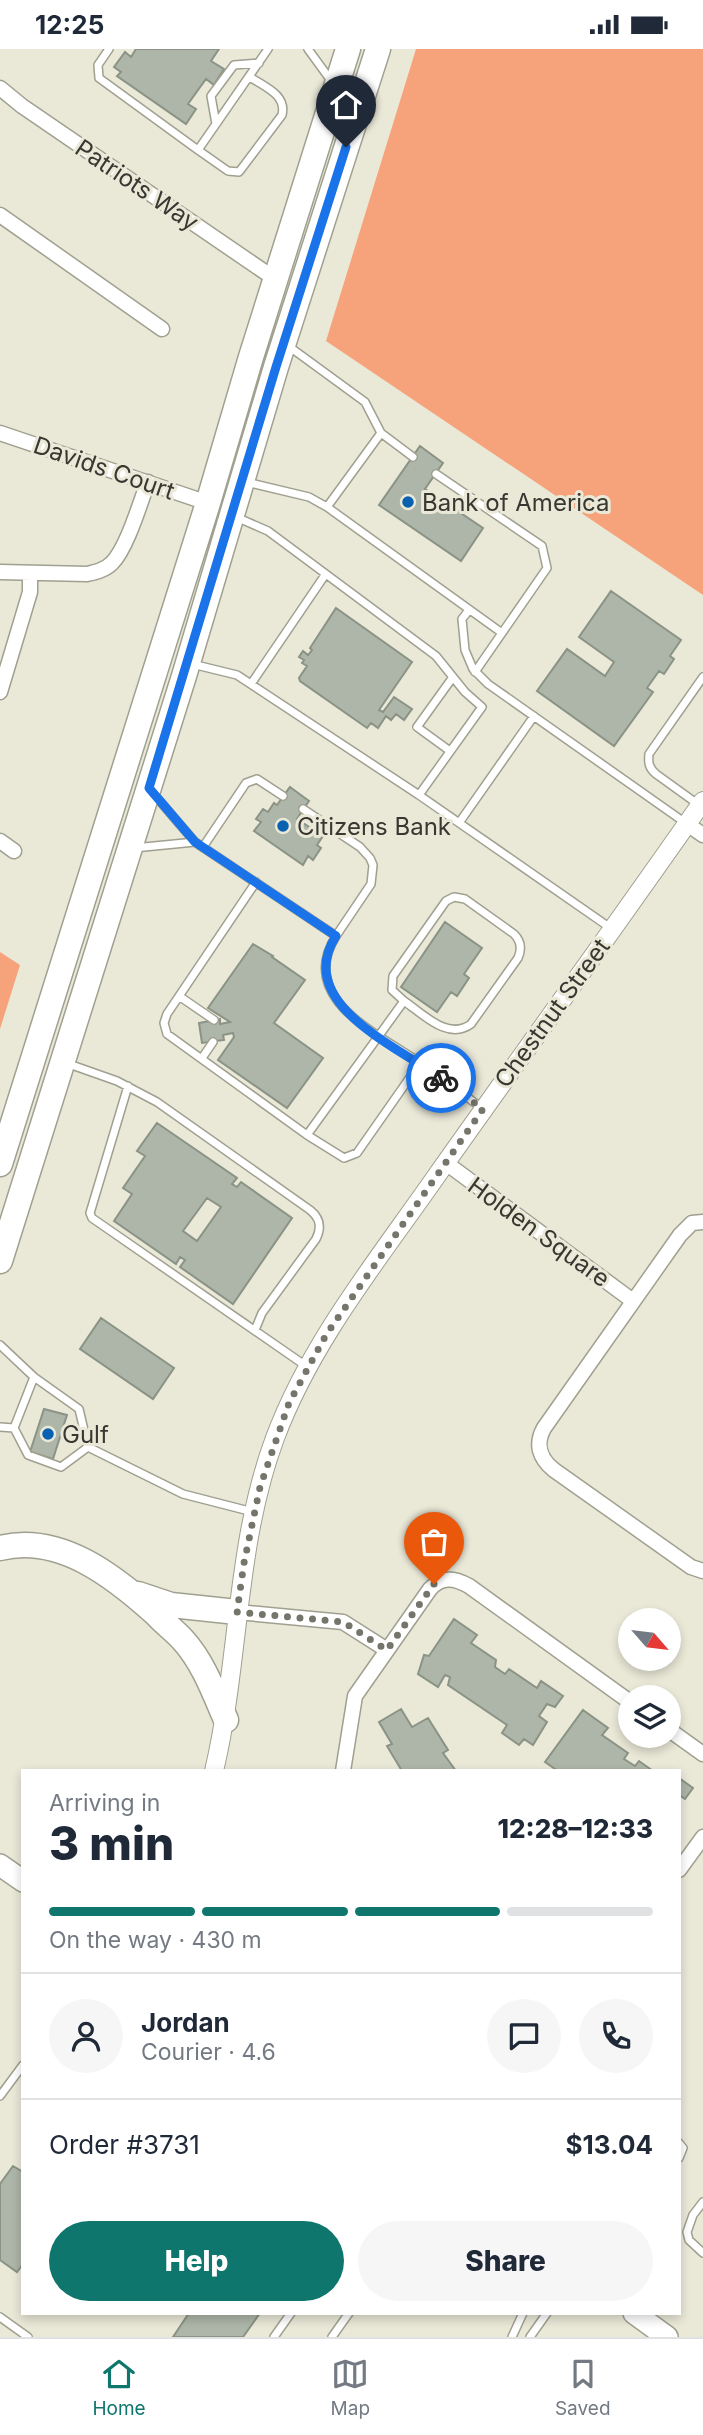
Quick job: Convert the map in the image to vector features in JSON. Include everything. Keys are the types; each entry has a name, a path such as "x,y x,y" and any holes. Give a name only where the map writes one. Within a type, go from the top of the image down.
{"highway":[{"path":"0,1164 348,49"},
{"path":"0,1261 188,663 283,343 377,49"},
{"path":"0,1548 28,1546 64,1552 88,1563 131,1591 184,1640 208,1678 226,1720"},
{"path":"131,1591 171,1605 237,1612"}],"main road":[{"path":"0,1865 21,1880"},
{"path":"637,2315 667,2337"}],"street":[{"name":"Patriots Way","path":"0,88 33,114 275,279"},
{"path":"0,215 162,329"},
{"name":"Davids Court","path":"0,433 208,503"},
{"path":"0,572 87,574 101,571 112,563 121,549 148,482"},
{"path":"0,692 30,592 30,573"},
{"name":"Chestnut Street","path":"215,1769 226,1720 237,1612 254,1512 274,1440 307,1367 344,1307 701,803"},
{"path":"687,824 703,835"},
{"path":"0,841 14,851"},
{"name":"Holden Square","path":"446,1163 633,1301"},
{"name":"Holden Square","path":"703,1223 692,1223 680,1235 541,1433 539,1444 540,1455 554,1470 691,1567 703,1571"},
{"path":"342,1769 355,1696 430,1589 440,1581 454,1579 469,1586 618,1693"},
{"path":"237,1612 343,1622 387,1650"},
{"path":"681,1738 703,1754"},
{"path":"681,1867 703,1837"}],"lane":[{"path":"109,49 98,65 99,78 198,150 228,170 239,172 282,115 282,103 250,77"},
{"path":"198,150 268,49"},
{"path":"308,49 336,87"},
{"path":"216,124 211,96 234,65 259,63"},
{"path":"283,343 365,402 380,433 413,457"},
{"path":"327,507 380,433"},
{"path":"436,474 542,546 547,568 475,672"},
{"path":"242,481 309,497 327,507 502,633"},
{"path":"232,516 268,531 436,656 482,707 419,795"},
{"path":"251,684 325,575"},
{"path":"469,610 462,619 466,650 475,672 687,824"},
{"path":"188,663 237,675 419,795 612,929"},
{"path":"450,751 417,727 453,677"},
{"path":"701,803 650,768 649,754 703,677"},
{"path":"459,824 534,716"},
{"path":"203,847 246,783 257,779 283,796"},
{"path":"149,788 195,842 336,936"},
{"path":"303,810 360,847 373,865 371,884 329,947 329,990 347,1013 483,1109"},
{"path":"130,848 195,842"},
{"path":"256,883 179,996 165,1019 165,1031 341,1157 354,1155 420,1063"},
{"path":"449,898 465,899 519,940 521,949 518,958 471,1024 463,1029 453,1031 444,1028 404,1001 392,990 393,976 449,898"},
{"path":"179,996 214,1020"},
{"path":"307,1135 404,1001"},
{"path":"202,1058 213,1042"},
{"path":"62,1062 128,1086 157,1102 318,1218 320,1228 316,1239 262,1313 256,1330"},
{"path":"128,1086 90,1213 92,1218 307,1367"},
{"path":"0,1346 34,1377 79,1409 88,1447"},
{"path":"34,1377 14,1428 28,1455 61,1467 88,1447"},
{"path":"0,1427 14,1428"},
{"path":"88,1447 183,1494 254,1512"},
{"path":"0,2095 21,2068"},
{"path":"700,2250 687,2232 693,2215 703,2202"},
{"path":"274,2337 289,2315"},
{"path":"332,2337 348,2315"},
{"path":"516,2336 522,2315"},
{"path":"530,2337 546,2315"},
{"path":"0,2317 28,2337"}],"shaded area":[{"path":"416,49 703,49 703,595 326,341"},
{"path":"0,952 20,965 0,1029"}],"building":[{"path":"136,49 219,49 211,61 224,69 214,85 206,79 188,104 196,109 186,124 117,76 121,72 114,67 125,52 131,57"},
{"path":"420,446 443,463 425,489 483,528 461,561 379,505"},
{"path":"611,591 681,640 670,656 674,659 664,674 659,671 647,688 653,692 614,746 537,691 567,649 605,676 614,662 579,637"},
{"path":"336,608 412,662 379,710 383,712 394,697 412,709 404,720 396,714 391,720 386,716 378,728 371,723 367,728 300,681 299,678 307,666 299,657 303,651 308,655 312,650 310,648"},
{"name":"Citizens Bank","path":"290,787 309,801 297,819 323,836 317,845 321,848 313,860 308,856 303,865 254,831 261,822 256,819 263,809 268,812 274,803 277,805"},
{"path":"445,922 482,948 464,974 469,978 457,996 451,992 437,1012 401,987"},
{"path":"253,944 305,980 274,1023 323,1058 287,1108 218,1060 234,1037 233,1033 223,1035 224,1040 202,1043 199,1023 220,1019 220,1024 230,1022 208,1008"},
{"path":"157,1123 237,1178 232,1184 237,1187 241,1182 292,1218 233,1304 180,1267 185,1260 180,1257 176,1264 114,1221 132,1194 123,1188 145,1156 137,1151","holes":["207,1198 221,1207 197,1241 183,1231"]},
{"path":"101,1318 174,1368 153,1399 80,1349"},
{"name":"Gulf","path":"44,1409 67,1415 53,1459 30,1452"},
{"path":"454,1619 477,1635 471,1643 496,1660 495,1667 505,1674 509,1669 537,1688 541,1681 563,1696 555,1707 547,1704 539,1716 547,1722 533,1745 524,1739 519,1745 502,1733 507,1725 448,1685 450,1677 445,1675 438,1687 418,1674 424,1655 429,1656"},
{"path":"401,1709 412,1727 428,1718 448,1750 443,1753 455,1769 401,1769 387,1746 392,1744 379,1722"},
{"path":"583,1710 608,1728 602,1735 628,1753 624,1759 635,1766 639,1761 650,1769 555,1769 545,1762"},
{"path":"681,1779 693,1788 685,1799 681,1796"},
{"path":"13,2166 21,2171 21,2267 17,2272 0,2260 0,2184"},
{"path":"188,2315 259,2315 243,2337 173,2337"}],"way so far":[{"path":"434,1584 387,1650 343,1622 237,1612 260,1487 274,1440 289,1403 326,1335 483,1109 441,1078"}],"place":[{"name":"Bank of America","path":"408,502"},
{"name":"Citizens Bank","path":"283,826"},
{"name":"Gulf","path":"48,1434"}],"route":[{"path":"346,147 298,295 149,788 195,842 336,936 329,947 327,979 329,990 337,1002 378,1036 441,1078"}]}
